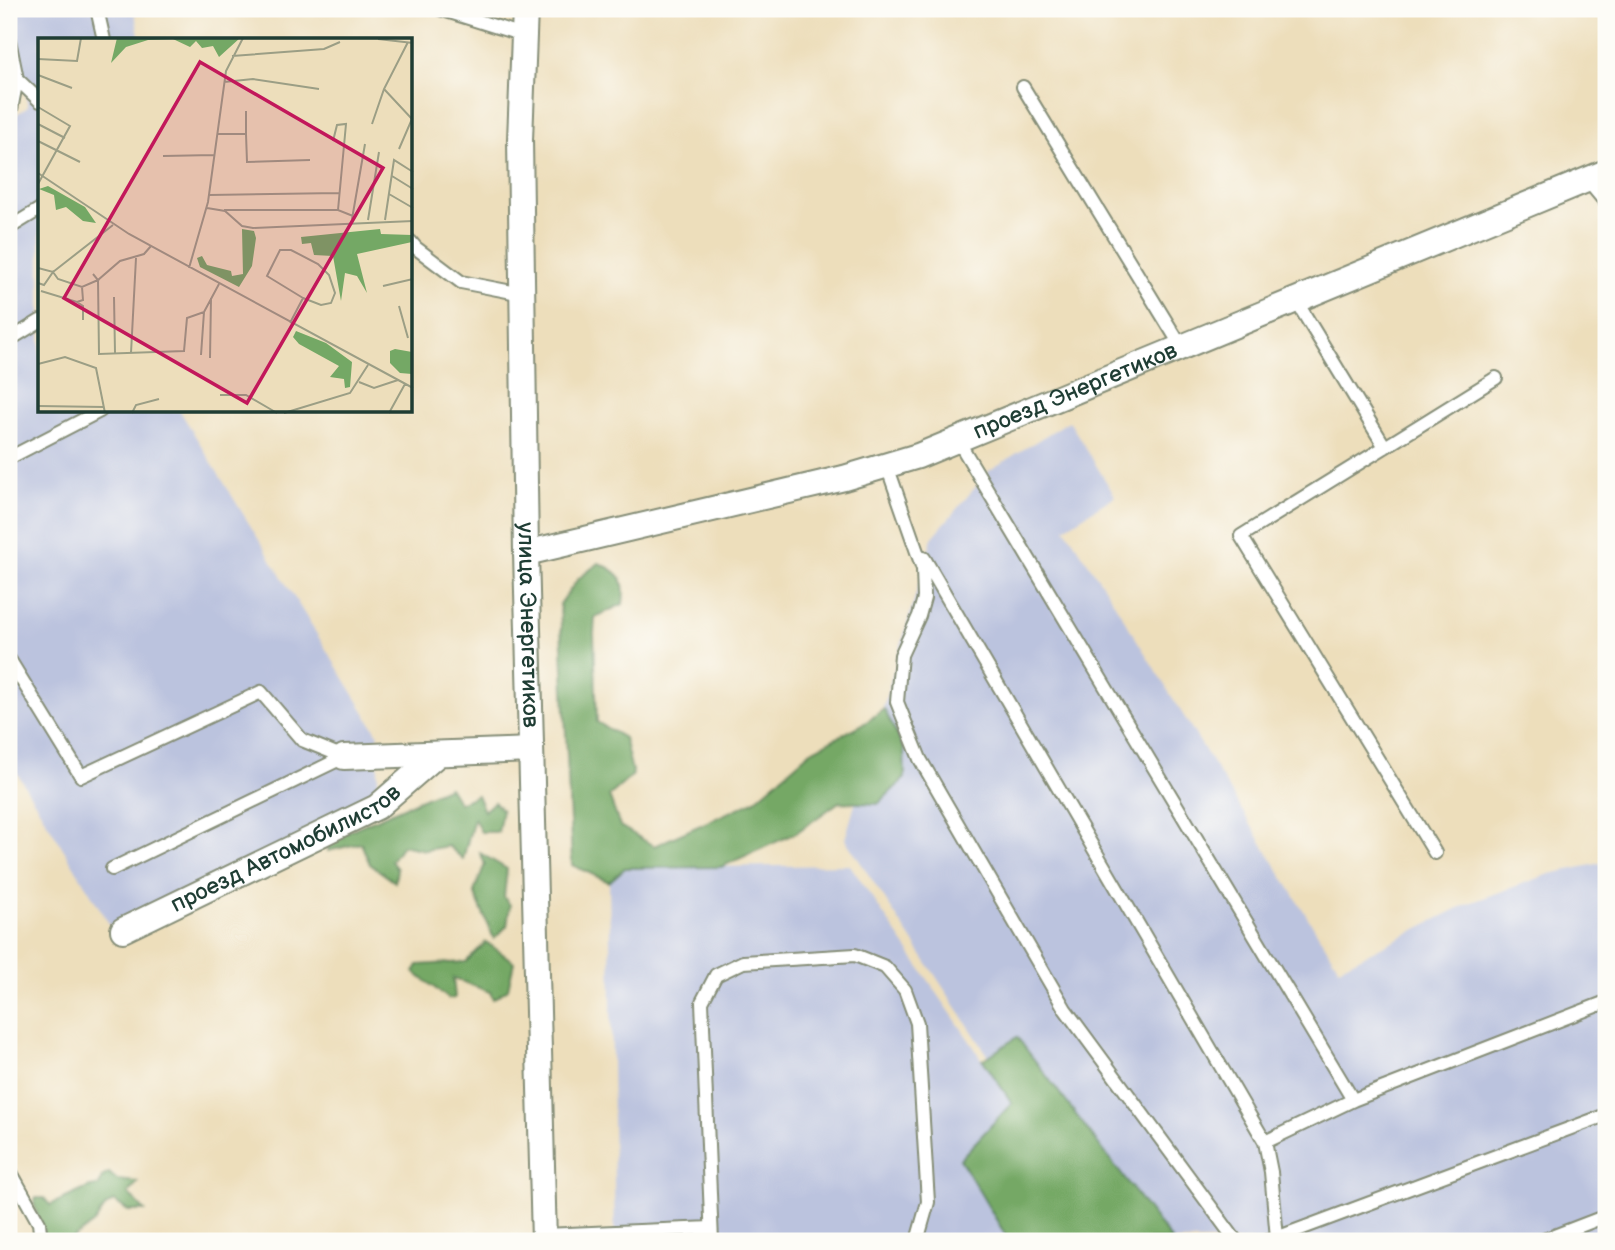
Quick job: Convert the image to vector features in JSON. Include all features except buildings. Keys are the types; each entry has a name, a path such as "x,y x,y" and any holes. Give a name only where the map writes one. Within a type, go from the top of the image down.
{"street":[{"name":"улица Энергетиков","path":"524,9 520,140 526,553 544,1238"},
{"name":"проезд Энергетиков","path":"526,553 887,466 1597,176"},
{"path":"344,757 531,750"},
{"name":"проезд Автомобилистов","path":"123,930 377,807 438,754"}],"lane":[{"path":"97,9 104,38"},
{"path":"440,9 523,35"},
{"path":"9,40 18,79 9,120"},
{"path":"18,79 38,99"},
{"path":"1023,87 1181,345"},
{"path":"1597,176 1606,203"},
{"path":"9,228 38,210"},
{"path":"413,247 461,282 522,294"},
{"path":"1295,298 1385,447"},
{"path":"9,340 38,322"},
{"path":"1435,853 1241,536 1496,378"},
{"path":"9,458 96,413"},
{"path":"957,439 1353,1100"},
{"path":"887,466 923,569 924,598 901,655 897,702 920,760 1065,1009 1236,1241"},
{"path":"914,541 1265,1142 1271,1172 1273,1239 1606,1115"},
{"path":"9,659 81,776 261,692 302,740 344,757"},
{"path":"112,869 344,757"},
{"path":"544,1238 712,1235 702,1002 716,975 743,962 855,955 885,967 905,990 918,1023 928,1202 917,1241"},
{"path":"1265,1142 1353,1100 1606,1002"},
{"path":"9,1169 39,1223 41,1241"},
{"path":"1541,1241 1606,1216"}],"shaded area":[{"path":"9,9 134,9 140,38 38,38 38,413 181,413 378,734 378,800 111,927 9,760 9,119 28,107"},
{"path":"1069,421 1115,496 1065,528 1108,593 1339,968 1467,904 1550,874 1606,862 1606,1241 1111,1241 845,839 932,538 990,470"},
{"path":"850,865 1012,1103 960,1159 1009,1241 615,1241 609,882 625,868"}],"green space":[{"path":"599,563 613,570 621,578 624,588 623,604 595,617 594,634 597,722 624,738 633,775 609,796 620,826 654,846 754,801 811,751 865,723 884,709 904,749 905,778 878,804 839,802 796,833 721,867 625,868 609,882 572,865 560,604 578,579"},
{"path":"449,787 459,803 477,795 484,811 494,802 502,810 498,832 481,832 474,818 463,859 448,846 425,850 402,845 391,861 397,869 395,882 370,864 361,843 328,851 328,840"},
{"path":"480,853 507,869 504,897 510,905 507,926 494,939 474,892 485,864"},
{"path":"486,942 514,962 508,989 493,999 490,992 453,978 455,998 449,999 414,972 418,965 466,962"},
{"path":"1017,1037 1172,1241 1009,1241 960,1159 1012,1103 983,1060"},
{"path":"109,1173 117,1180 138,1182 128,1193 145,1211 128,1211 114,1201 106,1206 94,1223 69,1241 45,1241 34,1204 35,1198 44,1198 50,1205 90,1187 99,1186 102,1177"}]}
